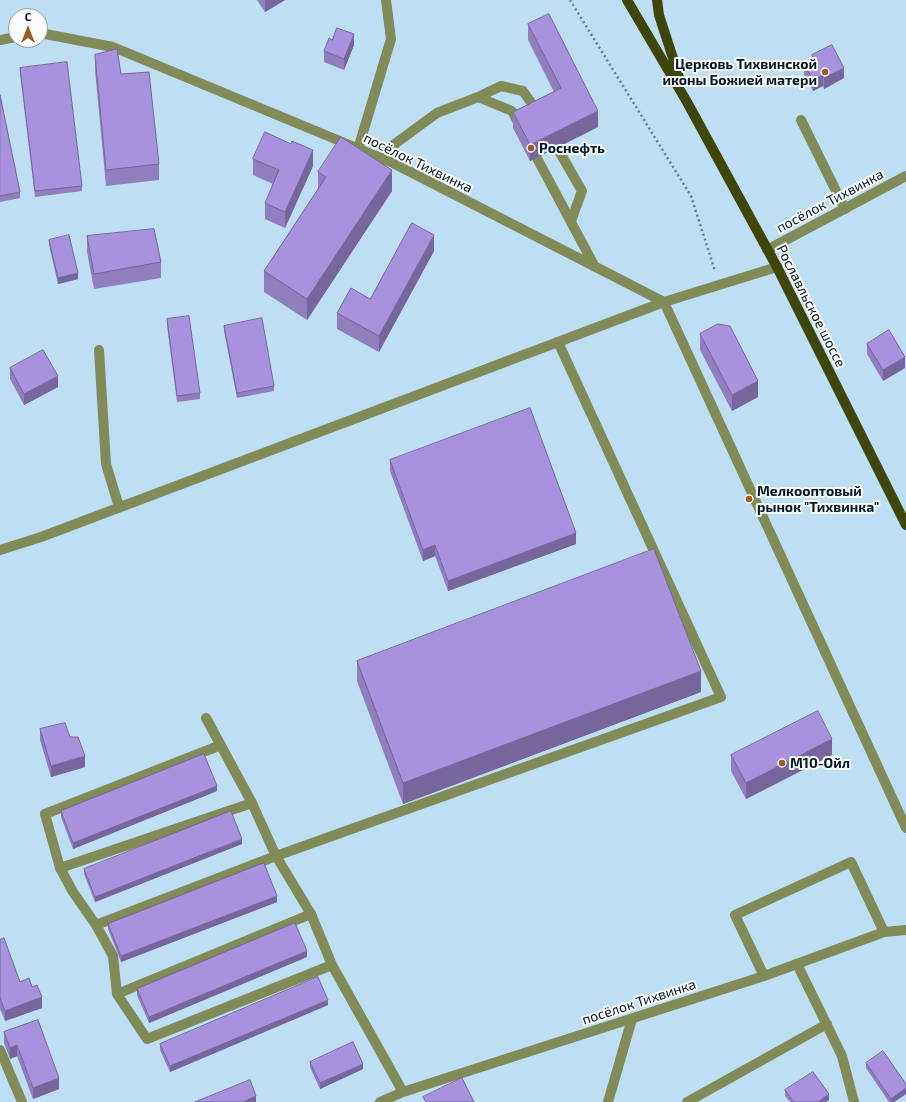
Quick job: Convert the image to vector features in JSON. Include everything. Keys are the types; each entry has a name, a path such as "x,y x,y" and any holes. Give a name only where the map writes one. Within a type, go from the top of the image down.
{"main road":[{"name":"Рославльское шоссе","path":"628,0 687,102 777,267 906,525"},
{"name":"Рославльское шоссе","path":"657,0 659,15 687,102"}],"street":[{"path":"358,149 391,38 386,0"},
{"name":"посёлок Тихвинка","path":"48,34 112,46 377,157 400,167 664,302"},
{"path":"377,157 437,113 478,97 500,86 523,91 582,191 571,221"},
{"path":"478,97 512,111 595,267"},
{"path":"801,120 845,209"},
{"name":"посёлок Тихвинка","path":"767,250 906,176"},
{"path":"0,550 41,537 664,302 777,267"},
{"path":"664,302 906,828"},
{"path":"96,925 276,856 721,697 558,342"},
{"path":"99,350 106,464 119,507"},
{"path":"206,718 252,804 276,856 311,914 332,965 403,1092"},
{"path":"220,745 45,814 60,868 73,892 96,925 113,956 117,994 147,1039 332,965"},
{"path":"60,868 252,804"},
{"path":"764,976 735,915 851,862 884,932"},
{"path":"117,994 311,914"},
{"name":"посёлок Тихвинка","path":"380,1102 403,1092 764,976 884,932 906,930"},
{"path":"797,964 842,1056 854,1102"},
{"path":"608,1102 632,1019"},
{"path":"687,1102 826,1024"},
{"path":"0,1050 22,1102"}],"path":[{"path":"570,0 691,196 720,285"}],"building":[{"path":"549,14 598,111 530,145 513,112 561,88 528,24"},
{"path":"337,28 354,34 344,59 324,51 329,38 332,40"},
{"path":"832,45 844,68 824,78 823,75 813,80 804,64 814,59 812,55"},
{"path":"117,49 121,74 149,72 159,164 106,170 95,55"},
{"path":"67,62 82,186 35,191 20,68"},
{"path":"0,95 20,192 0,196"},
{"path":"265,132 291,144 292,141 313,150 285,212 265,203 279,170 253,159"},
{"path":"341,137 392,170 307,299 264,271 326,177 318,172"},
{"path":"412,223 434,235 379,336 337,313 351,288 370,299"},
{"path":"154,229 161,262 94,274 87,236"},
{"path":"69,235 78,273 58,278 49,240"},
{"path":"189,316 200,393 177,396 167,319"},
{"path":"262,318 274,386 237,393 224,326"},
{"path":"718,324 730,326 758,381 732,395 700,334"},
{"path":"889,330 905,357 883,370 867,344"},
{"path":"43,350 58,376 24,394 10,368"},
{"path":"530,408 576,533 448,581 435,545 423,550 390,460"},
{"path":"654,549 701,671 403,783 357,661"},
{"path":"818,711 832,739 746,783 731,755"},
{"path":"65,723 70,737 78,737 85,756 51,766 40,729"},
{"path":"204,754 217,786 73,843 61,811"},
{"path":"231,811 242,839 95,897 84,869"},
{"path":"264,863 277,896 121,956 108,924"},
{"path":"295,923 307,951 149,1017 137,989"},
{"path":"4,938 20,982 29,978 32,987 37,985 42,997 5,1011 0,998 0,940"},
{"path":"318,977 328,1000 170,1066 160,1044"},
{"path":"38,1020 59,1078 33,1088 17,1045 10,1048 4,1032"},
{"path":"353,1042 363,1064 320,1083 310,1062"},
{"path":"883,1051 906,1084 906,1088 891,1099 866,1063"},
{"path":"813,1072 829,1094 818,1102 794,1102 785,1090"},
{"path":"462,1078 474,1102 426,1102 423,1097"},
{"path":"250,1080 256,1096 243,1102 195,1102"}],"place":[{"name":"Церковь Тихвинской иконы Божией матери","path":"825,72"},
{"name":"Роснефть","path":"531,148"},
{"name":"Мелкооптовый рынок \"Тихвинка\"","path":"749,499"},
{"name":"М10-Ойл","path":"782,763"}]}
